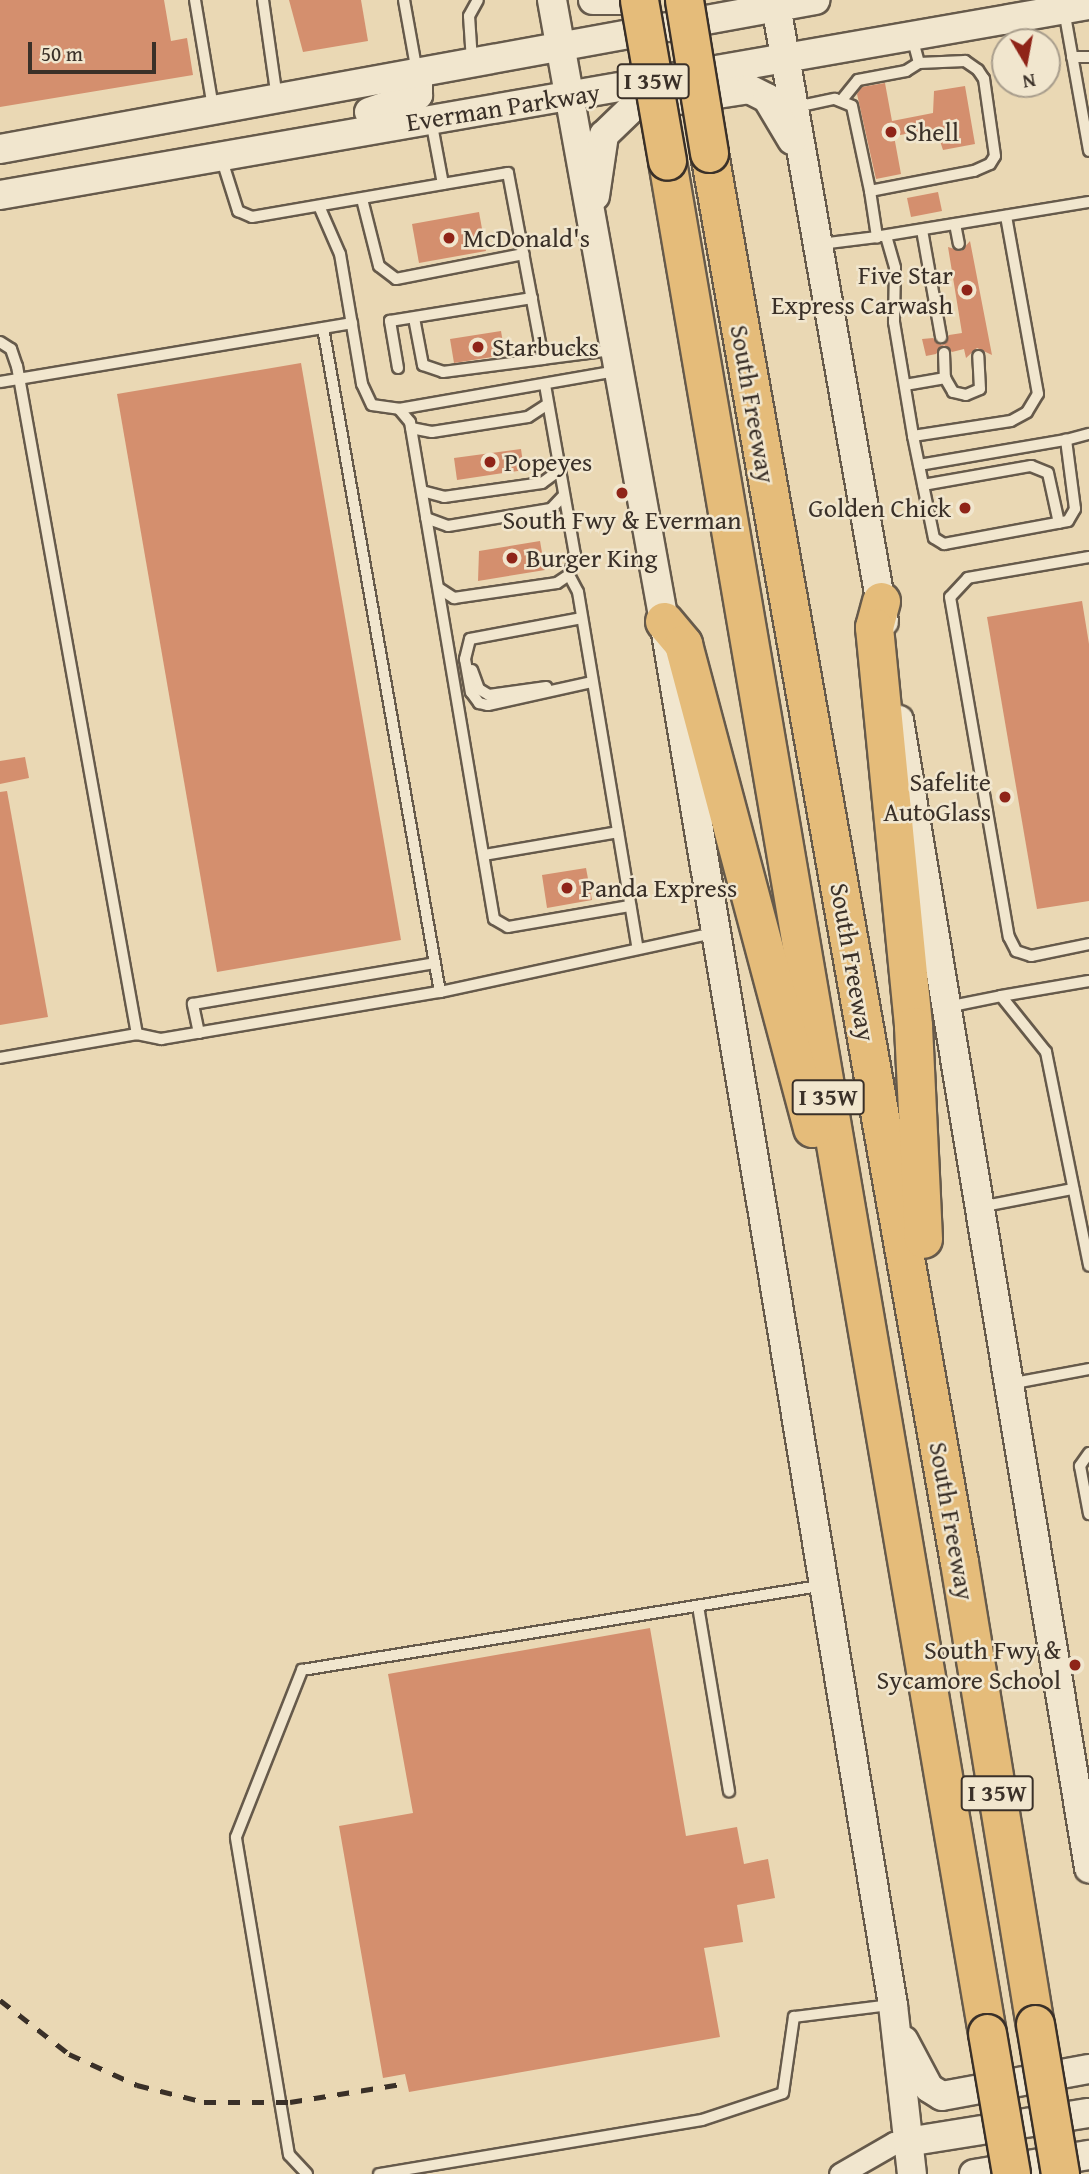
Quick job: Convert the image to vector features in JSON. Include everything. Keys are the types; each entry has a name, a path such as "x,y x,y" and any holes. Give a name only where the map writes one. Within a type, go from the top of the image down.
{"highway":[{"name":"South Freeway","path":"639,0 1011,2174"},
{"name":"South Freeway","path":"684,0 959,1562 1060,2174"},
{"path":"881,601 874,627 913,1026 923,1241 966,1525 959,1562"},
{"path":"664,621 682,644 813,1132 855,1336 878,1387"}],"main road":[{"path":"552,0 614,360 664,621 825,1585 893,2005 912,2174"},
{"path":"593,0 622,0"},
{"name":"Everman Parkway","path":"0,149 559,50 776,4 815,0"},
{"path":"776,4 881,601 944,1007 1089,1868"},
{"name":"Everman Parkway","path":"0,195 430,118 568,98 1066,6"},
{"path":"324,137 345,121 418,95 418,74"},
{"path":"592,237 598,155 604,135 633,107 748,89 767,98 782,118 804,168"},
{"path":"213,111 220,157"},
{"path":"893,2005 908,2055 929,2088 942,2096 1089,2069"},
{"path":"907,2142 1089,2113"},
{"path":"974,2174 1089,2155"}],"street":[{"path":"840,2174 894,2143 907,2142"}],"lane":[{"path":"195,0 213,111"},
{"path":"263,0 277,99"},
{"path":"404,0 418,74"},
{"path":"472,65 469,16 478,0"},
{"path":"1066,6 1089,151"},
{"path":"911,35 919,63"},
{"path":"1072,57 1089,57"},
{"path":"841,101 858,80 906,71 919,63 965,61 978,70 984,79 995,156 990,164 974,171 870,191"},
{"path":"794,108 841,101 852,106 870,191 882,236 895,268 894,322 934,538 944,544 1068,521 1076,509 1066,440"},
{"path":"430,118 443,184"},
{"path":"220,157 238,211 252,217 508,173 543,359"},
{"path":"362,199 379,267 396,279 524,254"},
{"path":"817,244 922,230 1089,202"},
{"path":"319,206 340,254 362,384 372,405 399,409 545,385 614,360"},
{"path":"913,436 1012,421 1027,412 1038,394 1006,216"},
{"path":"955,224 959,244"},
{"path":"922,230 941,337"},
{"path":"398,368 390,321 532,298"},
{"path":"414,318 423,365 443,372 543,359 614,360"},
{"path":"0,382 352,323"},
{"path":"323,328 440,992"},
{"path":"0,342 10,349 19,378 137,1034"},
{"path":"944,353 945,378 953,392 966,395 980,390 978,356"},
{"path":"905,385 945,378"},
{"path":"440,589 454,598 557,583 569,575 575,555 545,385"},
{"path":"411,428 432,432 528,417 548,404"},
{"path":"399,409 411,428 484,855 499,925 630,906"},
{"path":"919,465 1089,434"},
{"path":"923,485 1031,466 1048,473 1059,523"},
{"path":"422,491 444,497 542,483 560,470"},
{"path":"426,518 447,526 551,509 564,495"},
{"path":"1089,557 968,578 950,597 1009,937 1016,951 1031,956 1089,944"},
{"path":"569,575 578,592 637,946"},
{"path":"450,645 582,618"},
{"path":"470,639 466,654 471,692 479,703 593,682"},
{"path":"484,855 618,832"},
{"path":"0,1058 137,1034 161,1039 440,992 637,946 714,933"},
{"path":"199,1033 194,1004 435,963"},
{"path":"944,1007 1089,981"},
{"path":"1001,996 1046,1052 1089,1266"},
{"path":"977,1207 1073,1189"},
{"path":"1006,1384 1089,1369"},
{"path":"1089,1453 1080,1466 1089,1514"},
{"path":"307,2174 289,2155 236,1837 302,1670 825,1585"},
{"path":"698,1606 729,1791"},
{"path":"379,2174 702,2120 783,2093 794,2017 893,2005"}],"building":[{"path":"0,0 164,0 171,41 187,38 193,75 0,107"},
{"path":"289,0 361,0 368,41 303,52"},
{"name":"Shell","path":"885,83 892,121 933,113 934,91 965,86 975,144 943,150 936,129 894,136 901,174 876,179 857,94 862,87"},
{"path":"938,192 942,211 911,217 907,198"},
{"name":"McDonald's","path":"479,212 486,251 419,263 412,224"},
{"name":"Five Star Express Carwash","path":"970,241 992,355 977,348 966,358 964,349 952,352 944,345 936,354 926,356 922,339 933,338 942,345 949,335 962,333 948,247 961,251"},
{"name":"Starbucks","path":"501,331 505,355 454,363 450,339"},
{"path":"301,363 401,940 217,972 117,394"},
{"name":"Popeyes","path":"521,449 524,470 457,480 454,458"},
{"name":"Burger King","path":"540,541 545,570 478,581 479,551"},
{"path":"1082,601 1089,644 1089,901 1037,909 987,617"},
{"path":"25,757 29,778 0,784 0,761"},
{"path":"7,791 48,1017 0,1025 0,792"},
{"name":"Panda Express","path":"586,868 592,900 547,908 542,875"},
{"path":"650,1628 686,1836 737,1827 744,1864 768,1859 775,1898 737,1905 743,1942 704,1948 720,2037 409,2092 405,2074 383,2078 339,1826 413,1813 388,1674"}],"railway":[{"path":"0,2000 69,2054 137,2085 204,2102 290,2102 407,2083"}],"place":[{"name":"Shell","path":"891,132"},
{"name":"McDonald's","path":"449,238"},
{"name":"Five Star Express Carwash","path":"967,290"},
{"name":"Starbucks","path":"478,347"},
{"name":"Popeyes","path":"490,462"},
{"name":"South Fwy & Everman","path":"622,493"},
{"name":"Golden Chick","path":"965,508"},
{"name":"Burger King","path":"512,558"},
{"name":"Safelite AutoGlass","path":"1005,797"},
{"name":"Panda Express","path":"567,888"},
{"name":"South Fwy & Sycamore School","path":"1075,1665"}]}
